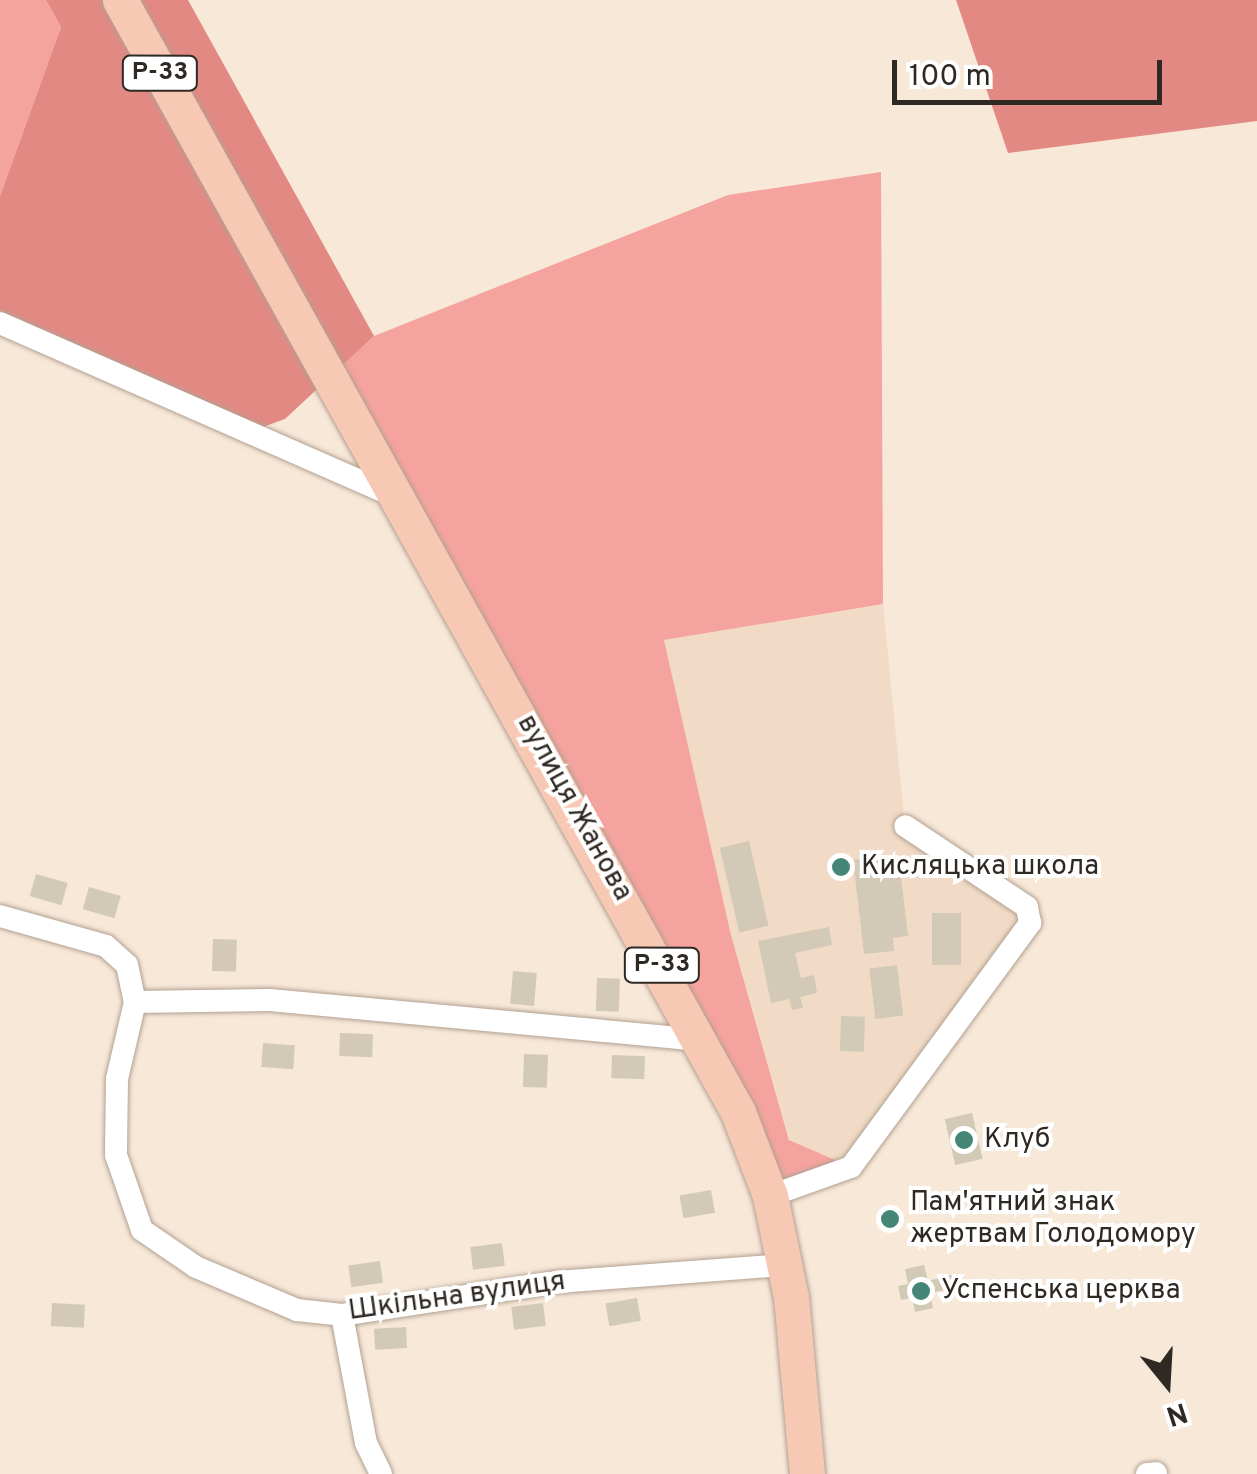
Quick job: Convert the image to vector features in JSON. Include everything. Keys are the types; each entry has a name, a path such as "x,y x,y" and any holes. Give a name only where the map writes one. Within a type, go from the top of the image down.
{"main road":[{"name":"Р-33","path":"120,0 398,498"},
{"name":"вулиця Жанова","path":"398,498 703,1040 770,1196 784,1265 807,1474"}],"street":[{"path":"0,323 398,498"},
{"path":"770,1196 852,1167 1030,923 1027,906 905,826"},
{"path":"0,916 106,946 127,965 136,1002 270,1000 703,1040"},
{"name":"Шкільна вулиця","path":"136,1002 114,1118 124,1187 142,1230 196,1266 297,1310 342,1315 558,1282 784,1265"},
{"path":"342,1315 366,1443 381,1474"},
{"path":"1148,1474 1156,1473"}],"shaded area":[{"path":"0,0 46,0 61,27 0,196"},
{"path":"46,0 188,0 374,336 285,419 249,432 0,323 0,196 61,27"},
{"path":"956,0 1257,0 1257,121 1008,153"},
{"path":"881,172 883,604 664,640 731,935 789,1140 851,1167 770,1196 330,377 374,336 728,195"},
{"name":"Кисляцька школа","path":"883,604 905,826 1030,910 851,1167 790,1141 731,935 664,640"}],"building":[{"path":"749,841 769,926 739,933 720,848"},
{"path":"883,856 885,869 900,868 908,936 893,938 894,951 864,954 853,860"},
{"path":"36,874 68,883 61,905 30,896"},
{"path":"89,887 121,896 114,918 83,909"},
{"path":"932,913 961,913 961,965 932,965"},
{"path":"829,927 832,945 795,953 801,978 814,975 817,993 800,997 803,1008 792,1010 789,999 771,1003 758,941"},
{"path":"213,939 237,940 236,972 212,971"},
{"path":"897,965 903,1016 875,1019 869,968"},
{"path":"513,971 537,973 534,1006 510,1004"},
{"path":"597,978 620,979 619,1012 596,1011"},
{"path":"841,1016 865,1017 864,1052 840,1051"},
{"path":"340,1033 373,1034 372,1057 339,1056"},
{"path":"263,1043 295,1045 293,1069 261,1067"},
{"path":"524,1054 548,1055 547,1088 523,1087"},
{"path":"612,1055 645,1056 644,1079 611,1078"},
{"name":"Клуб","path":"972,1113 983,1159 955,1165 945,1119"},
{"path":"711,1190 715,1213 683,1218 679,1196"},
{"path":"502,1243 505,1266 473,1270 470,1247"},
{"path":"380,1261 383,1283 351,1287 348,1265"},
{"name":"Успенська церква","path":"924,1265 928,1281 952,1275 954,1288 930,1293 933,1308 915,1312 912,1298 901,1300 898,1286 908,1284 905,1269"},
{"path":"637,1298 641,1321 609,1326 605,1304"},
{"path":"52,1303 85,1305 84,1328 51,1326"},
{"path":"543,1303 546,1326 514,1330 511,1307"},
{"path":"406,1327 407,1348 375,1350 374,1329"}],"place":[{"name":"Кисляцька школа","path":"841,867"},
{"name":"Клуб","path":"964,1140"},
{"name":"Пам'ятний знак жертвам Голодомору","path":"890,1219"},
{"name":"Успенська церква","path":"921,1291"}]}
